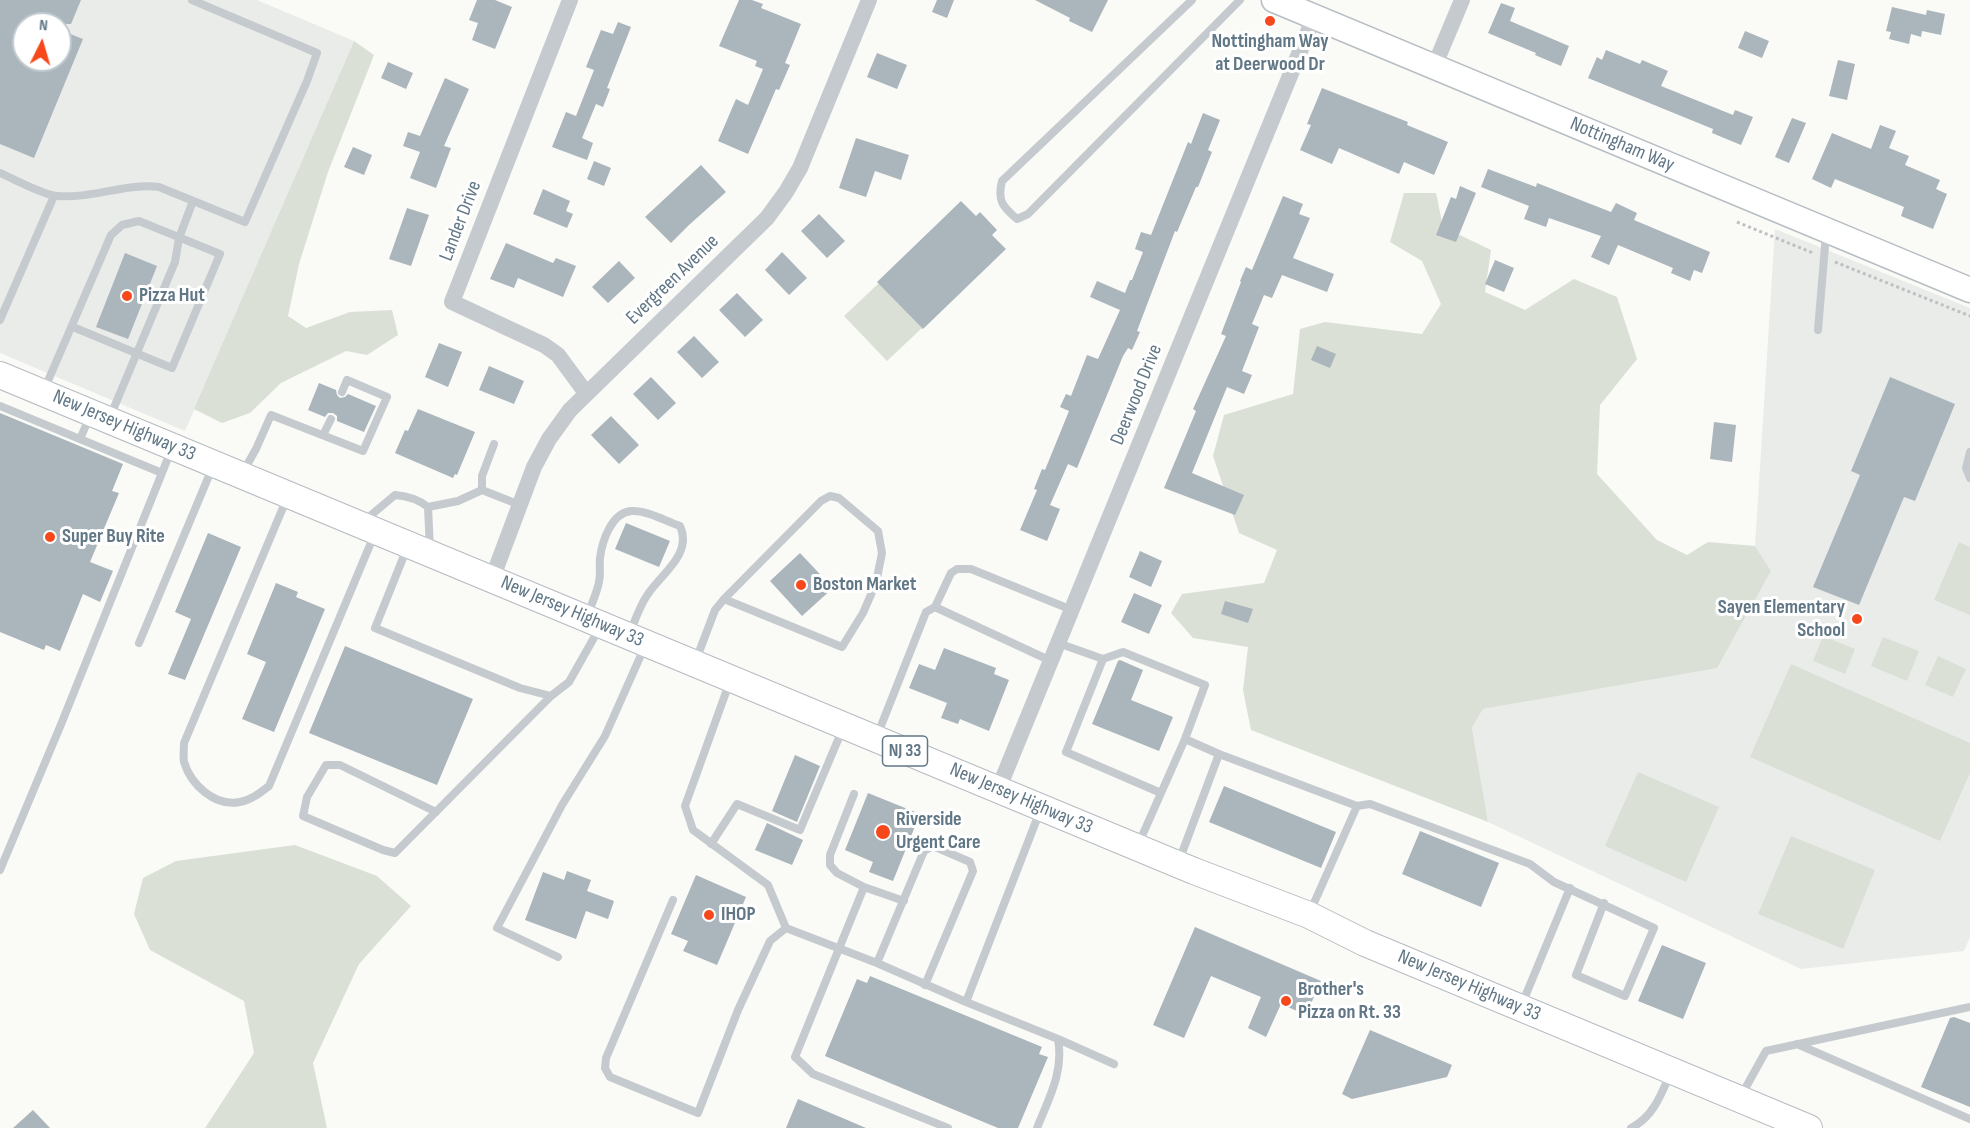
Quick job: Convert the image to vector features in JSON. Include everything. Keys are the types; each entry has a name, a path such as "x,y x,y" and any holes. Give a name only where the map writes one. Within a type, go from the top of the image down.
{"main road":[{"name":"New Jersey Highway 33","path":"0,375 1137,848 1309,915 1365,943 1740,1099 1794,1125"}],"street":[{"name":"Lander Drive","path":"570,0 452,302 544,345 558,355 586,393"},
{"name":"Evergreen Avenue","path":"492,579 534,468 549,439 570,410 767,218 786,192 800,168 869,0"},
{"name":"Nottingham Way","path":"1274,0 1970,290"},
{"path":"1434,67 1462,0"},
{"name":"Deerwood Drive","path":"998,790 1314,17"}],"lane":[{"path":"0,174 54,196 80,195 145,186 159,187 245,222 317,53 192,0"},
{"path":"1192,0 1002,181 1000,190 1004,208 1017,219 1028,214 1240,0"},
{"path":"0,320 4,297 54,196"},
{"path":"80,439 100,416 136,353 176,262 179,238 193,201"},
{"path":"43,393 111,235 122,225 139,221 220,254 172,368 73,327"},
{"path":"1818,330 1826,230"},
{"path":"241,475 271,415 363,451 387,397 347,380 342,392"},
{"path":"0,406 162,473"},
{"path":"323,435 331,419"},
{"path":"482,490 482,476 494,444"},
{"path":"0,870 172,447"},
{"path":"1970,452 1966,468 1970,478"},
{"path":"139,643 214,464"},
{"path":"428,507 458,501 482,490 520,505"},
{"path":"288,494 184,743 183,759 188,772 200,788 216,800 239,802 253,798 269,786 368,527 395,495 413,498 428,507"},
{"path":"695,663 714,610 724,599 821,501 830,496 839,498 878,531 882,553 876,583 842,647 724,599"},
{"path":"428,507 419,549 375,628 520,688 552,695"},
{"path":"436,812 340,765 326,765 307,797 303,816 395,853 436,812 552,695 569,682 594,621 603,545 609,528 619,515 631,511 644,513 680,526 684,540 675,562 646,596 637,639 605,736 562,805 497,928 558,957"},
{"path":"876,739 926,612 935,607 951,573 957,569 971,569 1072,610"},
{"path":"935,607 1051,661"},
{"path":"1058,643 1103,659 1123,652 1205,685 1185,739 1137,848"},
{"path":"1103,659 1065,752 1161,793"},
{"path":"731,679 685,806 693,830 768,885 786,928 877,963 1114,1064"},
{"path":"711,844 737,804 800,830 845,725"},
{"path":"1185,739 1357,806 1370,804 1530,864 1554,882 1604,903 1654,928 1625,996 1576,975 1604,903"},
{"path":"1178,864 1219,754"},
{"path":"854,794 830,855 830,865 837,873 864,887 904,901"},
{"path":"1309,915 1357,806"},
{"path":"966,1002 1042,808"},
{"path":"877,963 924,851 933,846 970,862 973,871 925,985"},
{"path":"864,887 795,1057 813,1074 948,1128"},
{"path":"1521,1008 1570,888"},
{"path":"673,900 606,1058 605,1068 610,1077 698,1113 738,1010 770,941 786,928"},
{"path":"1740,1099 1766,1051 1970,1007"},
{"path":"1037,1128 1059,1070 1061,1055 1058,1039"},
{"path":"1796,1044 1970,1119"},
{"path":"1631,1128 1650,1114 1671,1070"}],"path":[{"path":"1737,222 1970,316"}],"shaded area":[{"path":"0,0 257,0 354,41 185,431 0,353"},
{"path":"354,41 374,55 328,172 299,264 288,316 306,328 350,312 392,310 398,335 367,355 346,351 281,383 250,413 222,423 194,409"},
{"path":"1404,193 1436,193 1443,227 1491,250 1485,292 1525,310 1574,279 1617,297 1637,359 1600,405 1597,474 1657,540 1687,555 1708,542 1755,546 1771,571 1717,668 1483,709 1472,728 1488,822 1251,730 1243,690 1248,647 1193,638 1171,613 1182,594 1264,583 1277,550 1239,533 1213,456 1224,415 1293,394 1300,329 1325,322 1422,334 1441,304 1422,261 1390,242"},
{"name":"Sayen Elementary School","path":"1775,229 1970,308 1970,937 1964,951 1801,969 1488,822 1472,728 1483,709 1717,667 1771,571 1755,546"},
{"path":"879,283 922,328 887,361 844,316"},
{"path":"1959,542 1970,547 1970,615 1934,600"},
{"path":"1823,636 1855,649 1845,674 1813,661"},
{"path":"1883,637 1919,651 1907,681 1871,666"},
{"path":"1938,656 1966,669 1953,697 1925,685"},
{"path":"1791,664 1970,743 1970,773 1940,841 1750,757"},
{"path":"1638,772 1719,807 1686,882 1605,846"},
{"path":"1791,836 1875,870 1843,949 1758,914"},
{"path":"295,845 377,876 411,906 359,964 313,1063 327,1128 205,1128 254,1053 244,1001 150,950 134,914 143,878 176,861"}],"building":[{"path":"0,0 81,0 72,22 72,12 12,12 12,72 69,72 34,158 0,144"},
{"path":"477,0 495,0 512,7 495,49 472,40 478,23 469,20"},
{"path":"739,0 752,0 763,4 761,8 801,24 785,63 790,65 779,90 776,89 748,154 718,141 736,99 748,105 763,69 755,66 757,61 719,46"},
{"path":"937,0 954,0 947,18 932,12"},
{"path":"1035,0 1108,0 1092,32"},
{"path":"1501,3 1515,8 1510,21 1569,46 1561,66 1488,33"},
{"path":"1892,7 1926,15 1927,10 1945,14 1941,35 1922,31 1921,37 1911,34 1909,44 1889,39 1891,32 1886,31"},
{"path":"618,22 631,27 607,88 610,89 603,107 596,104 582,138 593,143 587,160 552,147 566,112 576,116 594,70 586,67 601,30 613,34"},
{"path":"1745,31 1769,41 1762,58 1738,48"},
{"path":"72,35 83,39 72,66"},
{"path":"1606,50 1640,64 1642,60 1668,71 1661,86 1733,115 1735,110 1753,117 1741,145 1712,133 1713,129 1588,78 1597,57 1602,60"},
{"path":"877,53 907,65 897,89 867,77"},
{"path":"1838,60 1855,64 1847,100 1829,96"},
{"path":"388,62 413,73 406,89 381,78"},
{"path":"445,78 469,89 444,146 451,148 436,188 410,178 420,152 403,146 408,132 420,136"},
{"path":"1322,88 1408,122 1407,125 1448,142 1434,175 1404,162 1399,174 1339,148 1332,164 1300,150 1311,125 1307,124"},
{"path":"1203,113 1220,120 1208,150 1212,152 1177,232 1175,231 1132,350 1128,348 1123,356 1077,468 1068,464 1050,505 1060,509 1047,541 1020,530 1037,490 1034,489 1042,469 1045,470 1069,411 1060,407 1066,394 1071,396 1087,355 1098,359 1120,310 1090,297 1097,281 1125,293 1143,252 1135,249 1141,232 1151,235 1188,142 1191,144"},
{"path":"1792,118 1806,123 1789,163 1775,157"},
{"path":"1880,125 1896,131 1889,148 1909,156 1905,165 1940,180 1936,189 1947,194 1933,229 1901,216 1904,207 1835,179 1831,188 1812,179 1832,133 1871,149"},
{"path":"856,138 909,155 901,180 875,171 866,197 839,188"},
{"path":"353,147 372,155 364,175 344,167"},
{"path":"594,161 611,168 604,186 587,179"},
{"path":"701,165 726,192 671,243 645,217"},
{"path":"1488,169 1536,187 1537,183 1611,212 1616,203 1637,213 1634,220 1710,252 1702,273 1694,270 1690,281 1671,273 1673,268 1618,245 1609,265 1591,257 1601,236 1549,218 1546,227 1524,219 1529,206 1481,187"},
{"path":"1460,186 1476,193 1456,242 1436,235 1451,197 1456,199"},
{"path":"543,189 570,201 566,211 573,214 567,228 533,214"},
{"path":"1283,196 1303,204 1299,214 1310,218 1293,258 1334,274 1327,292 1282,275 1272,298 1264,295 1252,324 1259,327 1242,371 1252,375 1244,394 1227,387 1192,473 1244,495 1235,515 1164,488 1196,411 1193,409 1226,336 1221,334 1240,281 1246,267 1252,270"},
{"path":"961,201 976,216 980,212 997,230 992,235 1006,249 923,329 877,282"},
{"path":"407,208 429,215 411,266 389,259"},
{"path":"819,214 845,241 827,258 801,231"},
{"path":"506,243 553,263 556,258 576,266 563,297 518,278 514,288 490,279"},
{"path":"782,252 807,278 789,295 765,270"},
{"name":"Pizza Hut","path":"125,253 157,266 128,339 96,327"},
{"path":"1495,260 1514,268 1504,292 1485,284"},
{"path":"619,261 635,278 608,303 592,287"},
{"path":"737,293 763,320 745,337 719,310"},
{"path":"694,336 719,362 702,378 677,352"},
{"path":"439,343 462,352 448,387 425,377"},
{"path":"1317,346 1336,354 1330,368 1311,360"},
{"path":"489,366 524,381 514,404 479,390"},
{"path":"651,377 676,403 658,420 633,394"},
{"path":"1890,377 1955,404 1915,501 1904,497 1859,605 1813,587 1860,475 1851,471"},
{"path":"319,383 336,390 340,398 348,394 376,406 364,432 337,421 337,416 333,413 328,413 325,417 308,410"},
{"path":"418,409 475,432 457,475 455,474 453,478 395,453"},
{"name":"Super Buy Rite","path":"0,413 123,464 112,491 119,493 90,562 113,571 100,602 83,594 60,651 46,645 44,650 0,632"},
{"path":"611,416 639,445 619,464 591,435"},
{"path":"1714,422 1736,425 1732,462 1710,459"},
{"path":"626,523 670,541 659,567 615,549"},
{"path":"208,533 241,547 185,680 168,674 191,619 175,612"},
{"path":"1140,551 1162,561 1151,587 1129,577"},
{"name":"Boston Market","path":"800,553 833,588 802,616 770,581"},
{"path":"276,583 298,592 296,597 325,609 274,732 242,719 266,662 247,654"},
{"path":"1134,593 1162,605 1149,634 1121,622"},
{"path":"1225,601 1253,609 1248,623 1221,614"},
{"path":"345,646 473,699 437,785 309,733"},
{"path":"944,648 996,668 994,674 1009,680 989,731 960,719 958,724 941,718 947,703 909,688 919,664 935,670"},
{"path":"1120,660 1143,670 1131,700 1173,717 1159,751 1092,724"},
{"path":"795,755 820,766 797,822 772,811"},
{"path":"1224,786 1336,832 1321,868 1209,822"},
{"name":"Riverside Urgent Care","path":"868,793 920,814 893,881 869,872 873,862 845,850"},
{"path":"767,823 803,840 792,865 755,850"},
{"path":"1420,831 1499,863 1481,907 1402,874"},
{"path":"567,871 591,880 587,891 614,901 608,919 586,911 576,939 525,920 543,872 564,880"},
{"name":"IHOP","path":"696,875 746,897 717,965 683,951 688,941 671,934"},
{"path":"1195,927 1321,981 1306,1015 1281,1004 1266,1037 1248,1028 1261,997 1211,976 1184,1038 1153,1025"},
{"path":"1662,945 1706,963 1683,1019 1638,1001"},
{"path":"870,976 1042,1047 1039,1054 1048,1057 1018,1128 998,1128 825,1056 857,979 867,983"},
{"path":"1954,1017 1970,1023 1970,1107 1921,1087 1950,1018"},
{"path":"1370,1030 1452,1065 1447,1077 1352,1099 1342,1094"},
{"path":"798,1099 866,1128 786,1128"},
{"path":"33,1110 50,1128 13,1128"}],"place":[{"name":"Nottingham Way at Deerwood Dr","path":"1270,21"},
{"name":"Pizza Hut","path":"127,296"},
{"name":"Super Buy Rite","path":"50,537"},
{"name":"Boston Market","path":"801,585"},
{"name":"Sayen Elementary School","path":"1857,619"},
{"name":"Riverside Urgent Care","path":"883,832"},
{"name":"IHOP","path":"709,915"},
{"name":"Brother's Pizza on Rt. 33","path":"1286,1001"}]}
